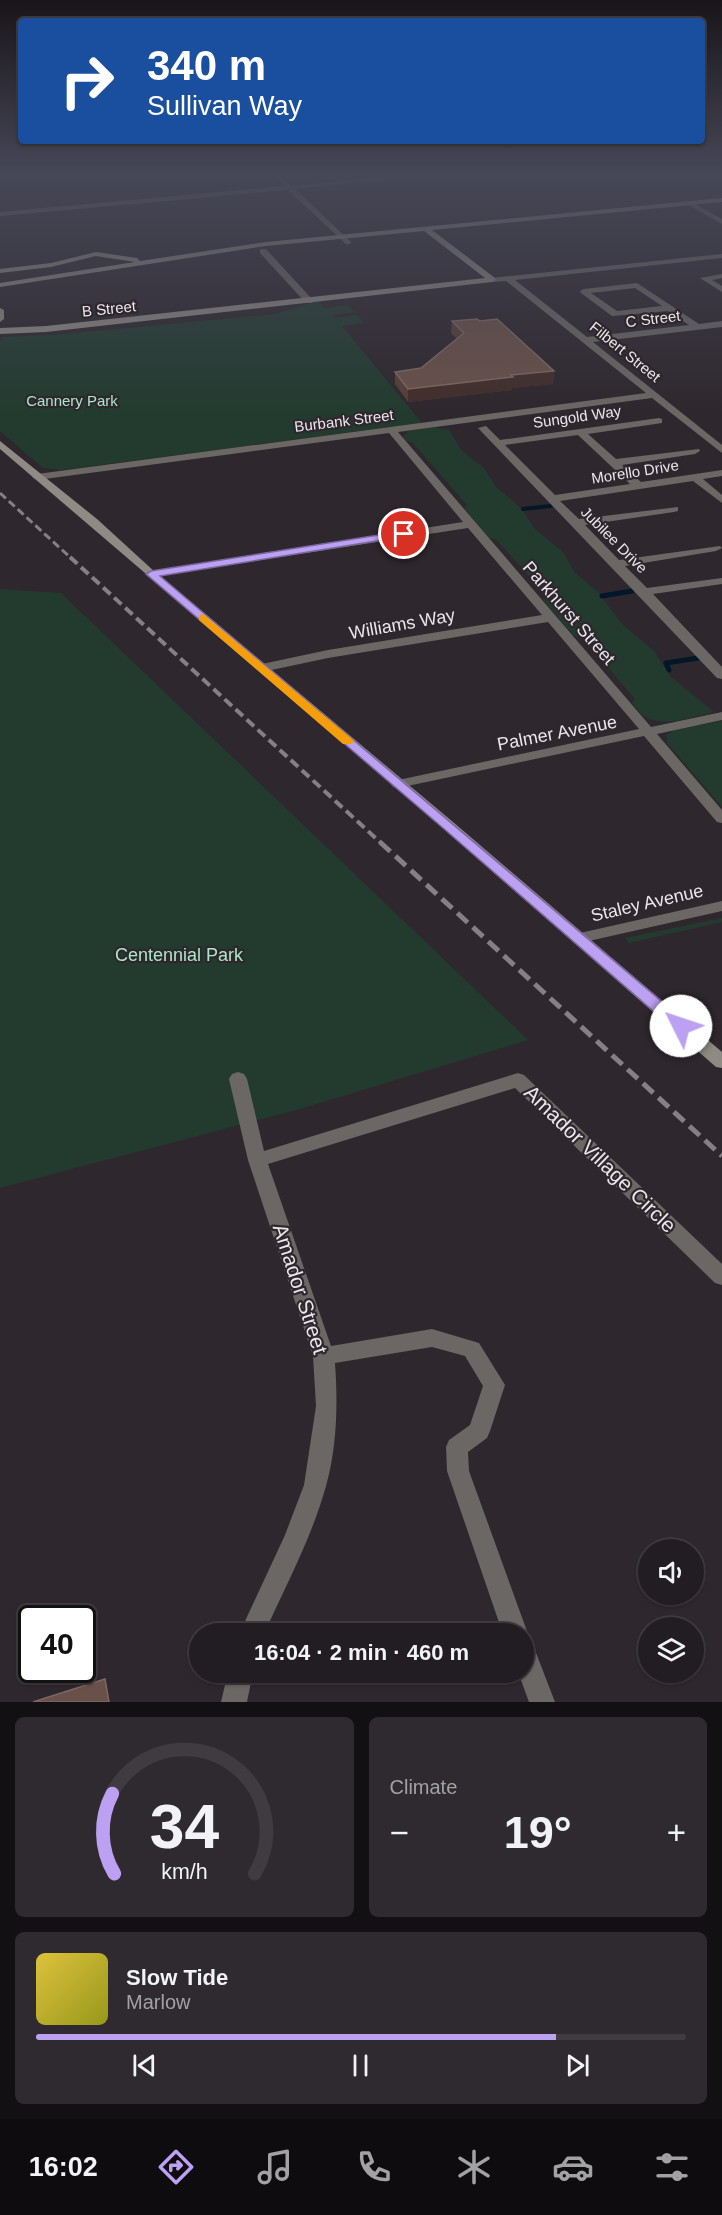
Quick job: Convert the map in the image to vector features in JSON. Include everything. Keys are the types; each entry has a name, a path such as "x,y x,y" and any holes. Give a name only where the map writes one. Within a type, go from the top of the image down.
{"street":[{"path":"0,271 51,266 94,254"},
{"path":"100,254 145,262"},
{"path":"0,285 196,254"},
{"path":"0,290 246,254"},
{"path":"265,254 309,301"},
{"path":"459,254 492,280"},
{"path":"113,267 114,256"},
{"name":"B Street","path":"0,331 46,329 722,256"},
{"path":"722,276 704,278 722,290"},
{"name":"Filbert Street","path":"509,279 722,450"},
{"path":"670,308 615,314 584,291 637,285 698,327"},
{"path":"0,310 0,319"},
{"name":"C Street","path":"587,340 722,324"},
{"name":"Burbank Street","path":"37,477 656,395"},
{"name":"Sungold Way","path":"499,443 659,421"},
{"name":"Jubilee Drive","path":"483,428 722,675"},
{"name":"Parkhurst Street","path":"391,430 722,819"},
{"path":"580,432 639,486"},
{"path":"0,444 37,477 93,521 151,574 580,938 722,1062"},
{"path":"612,463 695,451"},
{"name":"Morello Drive","path":"551,499 722,473"},
{"path":"696,478 722,500"},
{"path":"577,523 674,508"},
{"path":"151,574 470,524"},
{"path":"615,564 716,548"},
{"path":"644,592 722,582"},
{"name":"Williams Way","path":"262,668 328,654 549,618"},
{"name":"Palmer Avenue","path":"399,784 722,716"},
{"name":"Staley Avenue","path":"580,938 722,906"},
{"name":"Amador Street","path":"238,1079 257,1160 324,1356 327,1406 315,1485 295,1539 256,1623"},
{"name":"Amador Village Circle","path":"257,1160 518,1080 722,1277"},
{"path":"324,1356 432,1338 472,1349 494,1385 479,1431 457,1447 458,1471 512,1623"},
{"path":"534,1681 542,1702"},
{"path":"234,1702 238,1683"}],"green space":[{"name":"Cannery Park","path":"318,301 325,308 347,305 355,312 332,315 335,318 357,315 364,323 342,326 422,423 61,470 43,468 0,431 0,341 3,337 64,334 275,314"},
{"path":"434,427 449,430 462,451 484,468 496,487 522,509 534,528 564,553 574,572 599,593 622,624 654,651 671,677 714,712 670,721 653,720 640,713 632,703 635,699 582,638 574,636 543,600 546,596 497,540 489,538 464,508 467,505 412,442 406,441 403,436 409,431"},
{"name":"Centennial Park","path":"0,589 61,593 528,1040 300,1109 0,1188"},
{"path":"722,721 722,807 667,743 666,735 675,730"},
{"path":"722,918 722,922 629,943 625,938"}],"building":[{"path":"477,319 480,321 497,319 554,371 408,389 395,372 421,368 464,333 452,321"},
{"path":"105,1679 109,1702 33,1702 96,1683"}],"waterway":[{"path":"523,509 551,506"},
{"path":"602,596 632,591"},
{"path":"669,670 666,663 698,658"}],"railway":[{"path":"0,493 72,559"},
{"path":"70,557 381,843"},
{"path":"380,842 722,1156"}],"slow traffic":[{"path":"203,618 348,741"}],"route":[{"path":"404,534 151,574 681,1026"}]}
